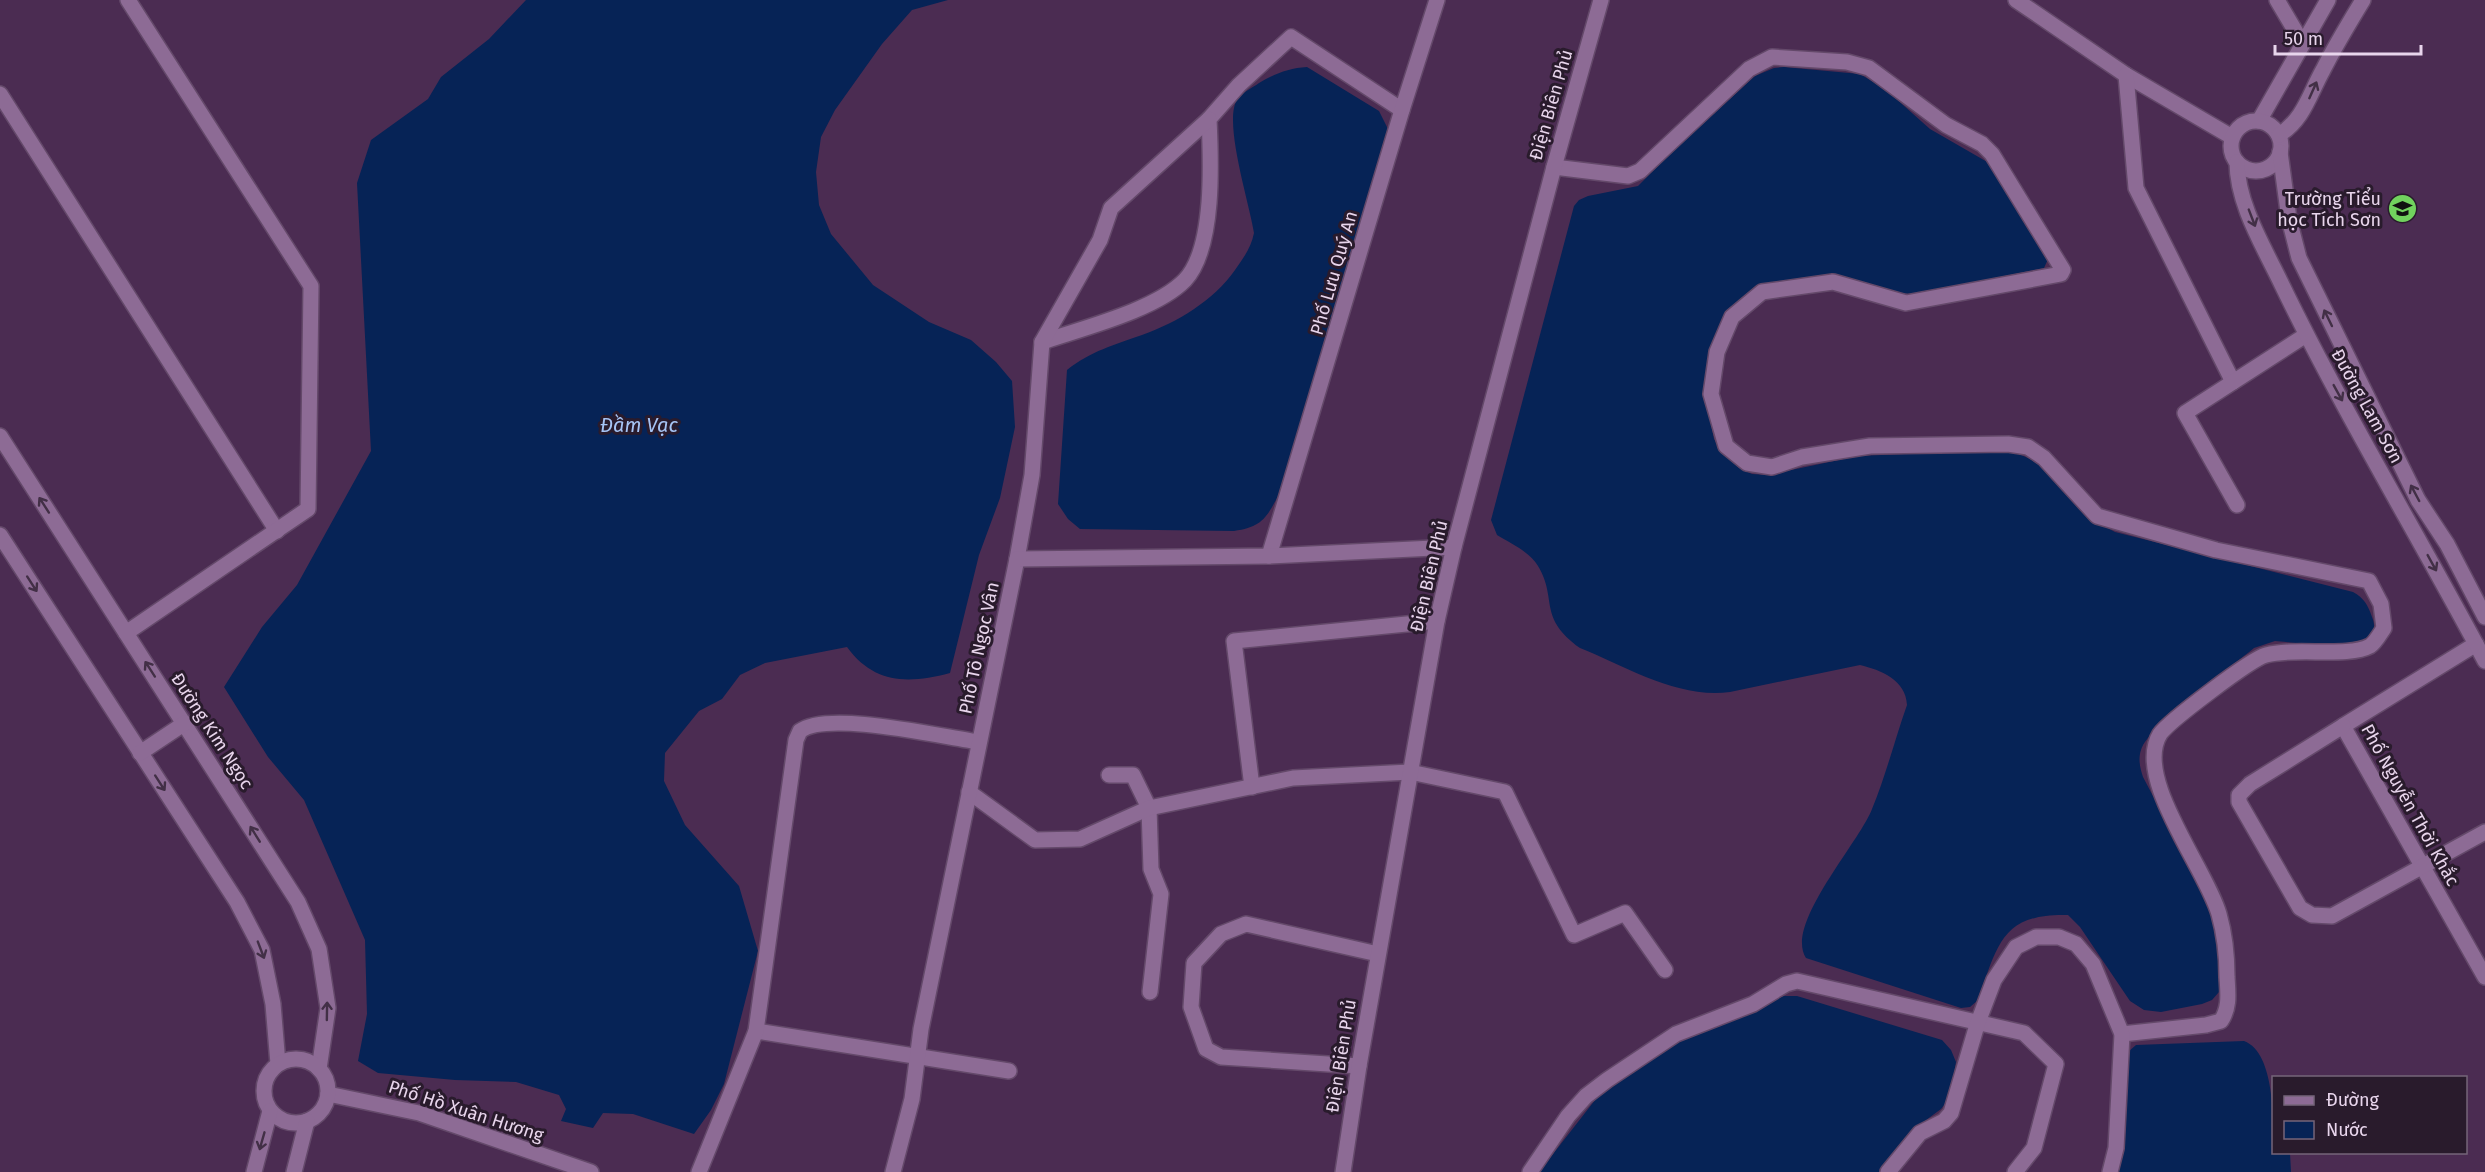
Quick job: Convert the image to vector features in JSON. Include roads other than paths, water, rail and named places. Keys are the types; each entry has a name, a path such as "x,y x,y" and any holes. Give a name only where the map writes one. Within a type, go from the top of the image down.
{"street":[{"path":"126,633 308,509 311,286 128,0"},
{"name":"Phố Lưu Quý An","path":"1269,556 1437,0"},
{"name":"Điện Biên Phủ","path":"1343,1172 1378,954 1437,621 1454,547 1554,167 1601,0"},
{"path":"2016,0 2126,75 2232,137"},
{"path":"2277,0 2303,44"},
{"path":"2259,121 2328,0"},
{"path":"2279,135 2292,127 2304,111 2322,72 2363,0"},
{"path":"1042,342 1100,240 1111,207 1209,119 1239,85 1291,37 1402,110"},
{"path":"1554,167 1628,176 1640,171 1749,69 1772,57 1847,62 1869,68 1946,125 1982,144 1992,154 2062,270 2061,274 1906,303 1833,282 1762,292 1732,317 1717,352 1711,394 1726,446 1747,463 1772,467 1802,457 1870,446 2008,444 2028,447 2044,458 2097,516 2216,550 2369,581 2381,604 2384,628 2371,646 2350,652 2303,650 2264,655 2222,681 2161,733 2152,757 2158,786 2219,913 2227,951 2229,1009 2221,1021 2206,1025 2122,1034"},
{"path":"2126,75 2136,188 2233,382"},
{"path":"0,94 277,531"},
{"path":"1042,342 1152,303 1185,279 1198,257 1212,188 1209,119"},
{"path":"2259,121 2267,124 2279,135 2280,152 2276,161 2261,170 2244,168 2237,162 2231,146 2232,137 2243,124 2259,121"},
{"name":"Đường Lam Sơn","path":"2280,152 2289,219 2299,258 2418,500 2447,544 2485,616"},
{"name":"Đường Lam Sơn","path":"2237,162 2237,179 2260,239 2306,335 2485,661"},
{"path":"2237,505 2185,413 2306,335"},
{"name":"Phố Tô Ngọc Vân","path":"893,1172 912,1099 917,1058 1017,559 1032,474 1042,342"},
{"name":"Đường Kim Ngọc","path":"0,436 298,902 319,949 328,1008 320,1069"},
{"path":"0,535 237,902 262,951 273,1004 278,1064"},
{"path":"1017,559 1269,556 1454,547"},
{"path":"1252,787 1234,641 1437,621"},
{"name":"Phố Nguyễn Thời Khắc","path":"2476,644 2343,726 2485,978"},
{"path":"699,1172 756,1031 796,740 800,731 819,722 854,723 979,742"},
{"path":"140,753 184,723"},
{"path":"2343,726 2250,784 2239,795 2239,802 2300,908 2312,915 2332,916 2485,832"},
{"path":"969,792 1035,840 1080,839 1149,808 1293,778 1410,772 1505,792 1574,935 1625,913 1665,970"},
{"path":"1109,775 1133,775 1149,808 1151,869 1161,894 1150,992"},
{"path":"1359,1066 1221,1057 1206,1048 1191,1007 1194,963 1221,934 1246,924 1378,954"},
{"path":"1888,1172 1920,1133 1944,1121 1951,1113 1977,1024 1994,980 2016,947 2036,937 2059,937 2076,944 2093,963 2122,1034 2116,1148 2110,1172"},
{"path":"1530,1172 1568,1116 1586,1096 1607,1080 1676,1034 1753,1004 1791,982 2024,1033 2056,1064 2034,1148 2015,1172"},
{"path":"756,1031 1009,1071"},
{"path":"297,1058 312,1063 320,1069 326,1080 328,1094 321,1110 307,1121 287,1122 270,1111 264,1098 264,1083 268,1074 278,1064 297,1058"},
{"name":"Phố Hồ Xuân Hương","path":"328,1094 419,1113 591,1172"},
{"path":"254,1172 270,1111"},
{"path":"294,1172 307,1121"}],"water":[{"name":"Đầm Vạc","path":"526,0 948,0 912,10 882,44 835,110 821,137 816,172 819,205 831,234 873,285 929,322 971,340 996,362 1012,381 1015,427 1000,498 979,555 950,673 920,679 893,678 869,668 847,647 765,663 740,675 722,699 699,711 665,753 664,781 685,825 739,886 758,951 724,1084 711,1110 694,1134 633,1114 603,1113 593,1128 561,1121 566,1109 559,1095 516,1082 455,1080 378,1073 358,1061 367,1014 365,940 304,800 268,757 224,687 262,627 297,585 371,451 357,183 371,140 428,99 441,77 489,39"},
{"path":"1307,67 1379,111 1388,129 1386,152 1278,496 1262,521 1251,527 1234,531 1080,529 1068,519 1058,504 1067,370 1094,353 1155,330 1181,317 1205,301 1235,270 1247,252 1254,233 1235,144 1233,126 1237,100 1241,95 1270,77 1288,70"},
{"path":"1774,68 1860,74 1885,89 1930,129 1989,163 1999,175 2049,257 2044,268 1916,294 1890,293 1853,280 1829,277 1764,286 1747,294 1732,307 1722,323 1707,405 1714,439 1721,452 1739,468 1752,474 1767,475 1858,456 2002,450 2018,454 2042,467 2091,518 2115,532 2353,592 2363,599 2369,609 2374,630 2367,639 2338,645 2275,641 2254,648 2174,711 2147,739 2141,750 2140,764 2143,777 2195,876 2213,919 2222,981 2219,992 2212,1000 2161,1012 2144,1010 2130,1001 2080,927 2068,915 2045,916 2028,920 2014,927 1997,950 1977,1001 1970,1007 1961,1008 1806,958 1802,944 1805,926 1814,905 1865,824 1882,783 1907,705 1902,689 1884,673 1860,665 1730,692 1691,691 1653,680 1580,648 1567,637 1553,617 1547,588 1538,566 1525,552 1497,535 1491,520 1574,206 1579,200 1588,196 1638,186 1755,76"},
{"path":"1784,996 1797,996 1942,1040 1951,1050 1956,1062 1950,1097 1941,1109 1918,1126 1883,1172 1539,1172 1606,1086 1690,1033"},
{"path":"2244,1041 2254,1048 2262,1059 2271,1090 2272,1154 2290,1154 2291,1172 2118,1172 2128,1052 2136,1045"}],"place":[{"name":"Trường Tiểu học Tích Sơn","path":"2402,209"}]}
